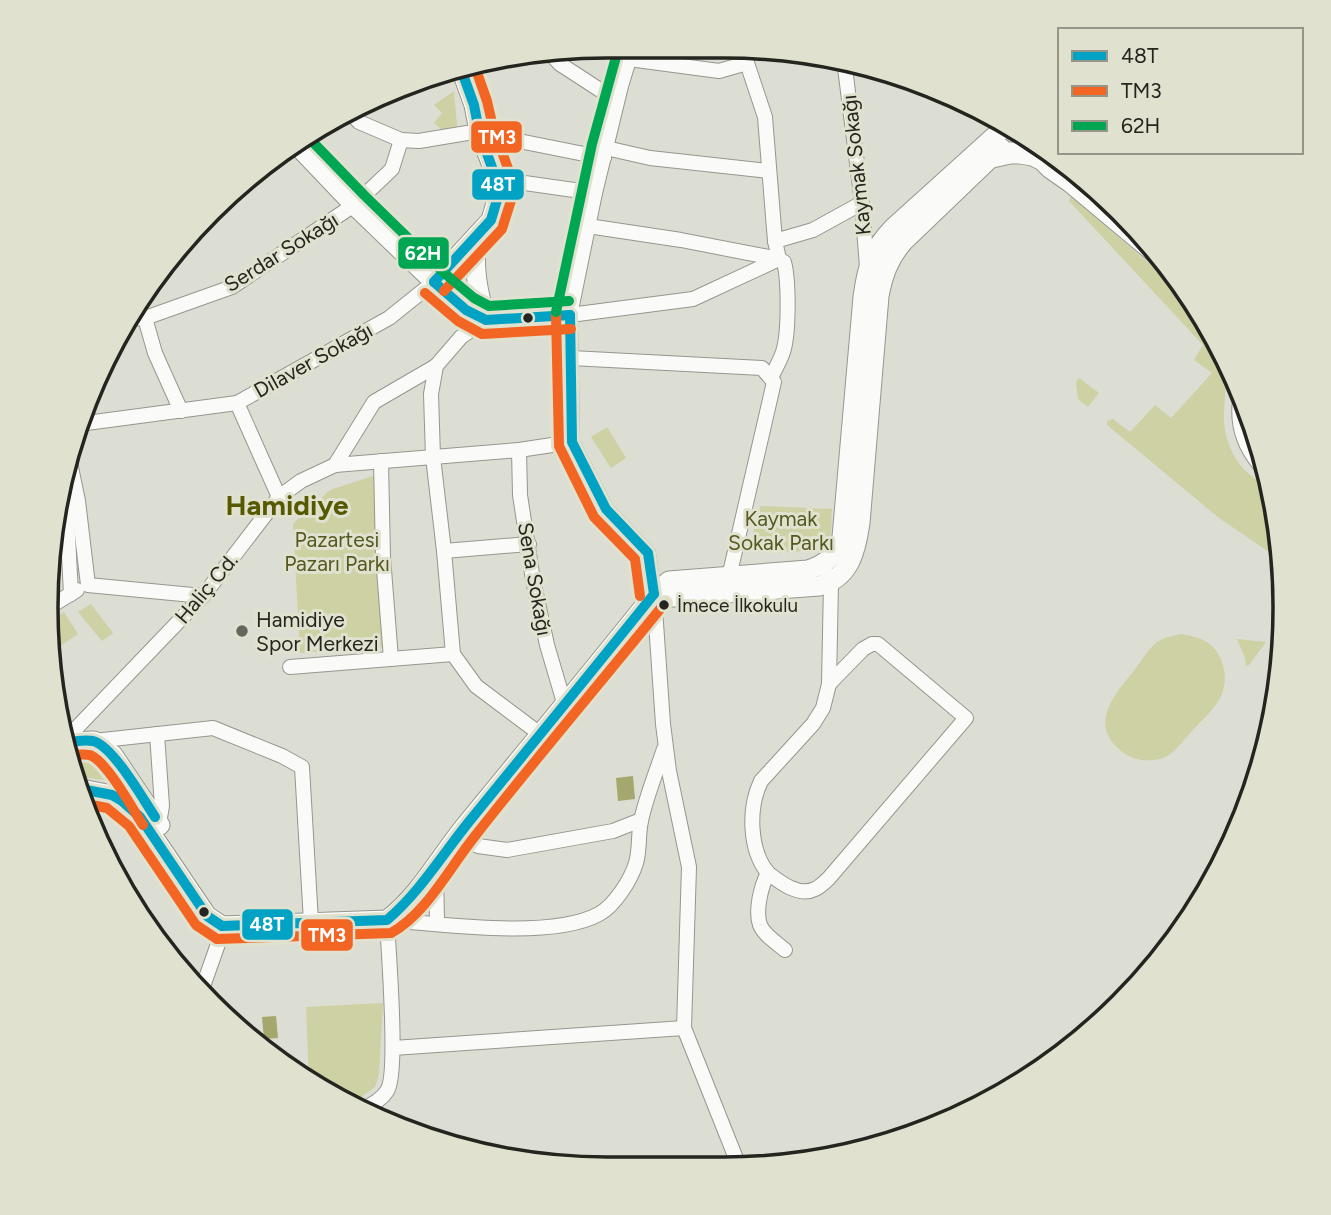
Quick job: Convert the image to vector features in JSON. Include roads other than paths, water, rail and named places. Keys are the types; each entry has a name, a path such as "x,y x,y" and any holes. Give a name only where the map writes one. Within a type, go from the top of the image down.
{"main road":[{"path":"992,157 1010,153 1034,155 1090,198"}],"street":[{"path":"630,58 595,193 570,315 572,442 606,509 648,553 654,594 668,771 689,867 684,1028 735,1157"},
{"path":"655,58 719,71 745,59"},
{"path":"746,59 765,117 775,241 779,259"},
{"path":"557,60 617,101"},
{"name":"Kaymak Sokağı","path":"845,71 862,203 867,271"},
{"path":"433,282 491,220 500,190 478,131 474,105 464,76"},
{"path":"356,119 401,140 419,141 478,131 524,142 769,171"},
{"path":"654,594 674,597 808,570 822,564 834,554 842,537 863,296 873,254 881,240 999,132"},
{"path":"729,585 818,586 831,583 846,568 857,544 879,296 885,272 895,251 903,242 1010,139"},
{"name":"Serdar Sokağı","path":"144,312 232,287 354,205 392,169 401,140"},
{"path":"302,150 433,282 466,310 486,320 570,315 693,299 779,259"},
{"path":"497,179 595,193"},
{"path":"775,241 813,230 862,203"},
{"path":"588,226 681,240 784,262 788,277 784,350 771,378"},
{"path":"477,235 474,258 477,291 486,320"},
{"name":"Dilaver Sokağı","path":"90,423 237,403 389,318 433,282"},
{"path":"142,315 181,411"},
{"path":"335,465 374,402 436,366 461,337 486,320"},
{"path":"571,358 762,368 774,382 729,585"},
{"path":"436,366 431,394 433,457 453,654 476,686 540,734"},
{"path":"237,403 279,497"},
{"name":"Haliç Cd.","path":"72,734 203,596 279,497 301,481 335,465 519,450 572,442"},
{"name":"Sena Sokağı","path":"519,450 520,495 533,580 547,645 565,706"},
{"path":"382,461 383,557 391,659"},
{"path":"68,500 68,524 88,584"},
{"path":"67,505 71,594"},
{"path":"444,551 528,544"},
{"path":"822,564 831,583 829,684 823,708 813,724 761,781 755,792 752,815 756,853 762,866 786,886 802,891 814,890 829,878 966,718 878,644 872,643 863,649 829,684"},
{"path":"58,602 88,584 203,596"},
{"path":"387,920 408,902 458,834 654,594"},
{"path":"290,667 453,654"},
{"path":"74,742 213,727 302,767 311,922"},
{"path":"157,734 163,806 159,823"},
{"path":"94,741 113,755 219,912 222,926 205,981"},
{"path":"90,791 112,795 140,817 207,916 222,926 387,920 501,928 554,926 599,914 614,902 626,884 636,863 641,820 665,745"},
{"path":"458,834 478,846 507,850 613,831 641,820"},
{"path":"436,866 437,923"},
{"path":"768,873 762,884 760,924 765,933 785,950"},
{"path":"372,1104 387,1092 392,1079 387,920"},
{"path":"393,1048 684,1028"}],"place":[{"name":"İmece İlkokulu","path":"664,605"},
{"name":"Hamidiye Spor Merkezi","path":"242,631"}],"district":[{"name":"Hamidiye","path":"287,505"}],"park label":[{"name":"Kaymak Sokak Parkı","path":"781,530"},
{"name":"Pazartesi Pazarı Parkı","path":"337,551"}]}
